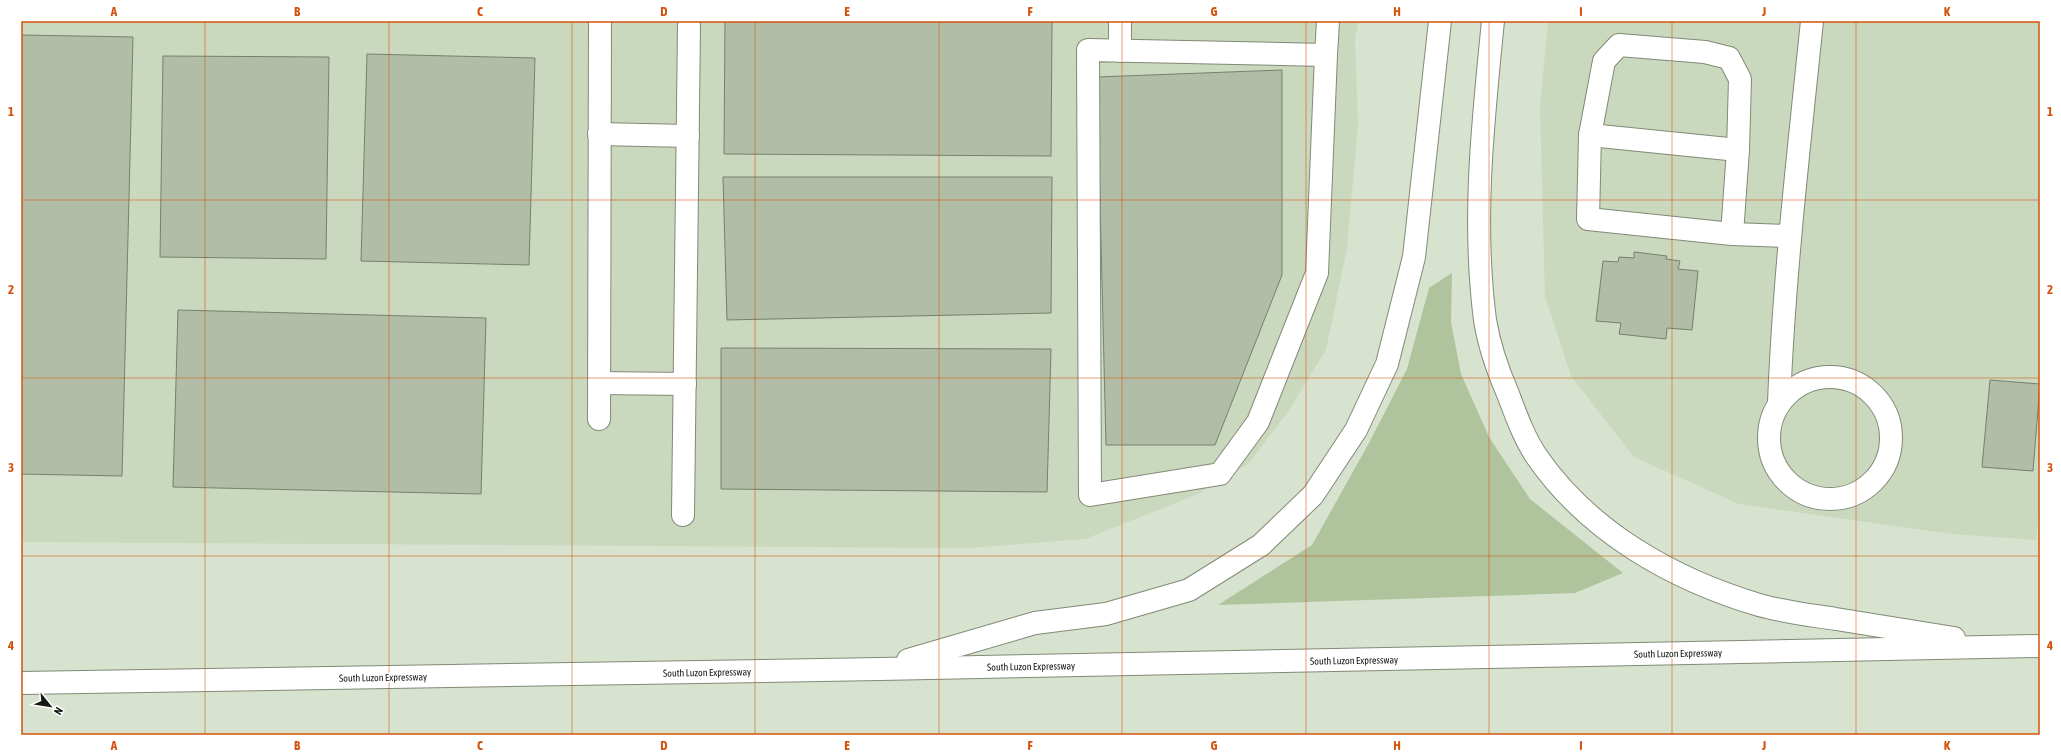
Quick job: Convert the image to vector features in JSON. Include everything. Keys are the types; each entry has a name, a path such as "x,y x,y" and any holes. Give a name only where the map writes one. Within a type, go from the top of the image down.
{"main road":[{"path":"599,419 600,21"},
{"path":"1120,21 1120,51"},
{"path":"1326,55 1088,50 1090,495 1220,474 1258,422 1317,273 1328,21"},
{"path":"880,669 1034,623 1106,614 1189,590 1261,545 1313,495 1356,430 1387,364 1414,257 1440,21"},
{"path":"1493,21 1480,153 1478,238 1486,322 1498,370 1515,413 1536,455 1564,491 1603,527 1654,562 1725,593 1761,605 1798,613 2010,647"},
{"path":"1779,403 1794,388 1813,378 1834,377 1855,382 1872,394 1885,410 1891,431 1889,452 1881,472 1867,486 1850,495 1832,499 1812,497 1795,489 1781,476 1772,459 1768,440 1771,421 1779,403 1781,339 1812,21"},
{"path":"683,515 689,26"},
{"path":"1732,234 1738,150 1740,79 1729,58 1705,52 1619,45 1604,61 1590,135 1588,219 1732,234 1790,236"},
{"path":"599,134 688,136"},
{"path":"1590,135 1738,150"},
{"path":"599,383 685,384"},
{"name":"South Luzon Expressway","path":"21,683 880,669 2040,646"}],"shaded area":[{"path":"21,21 1358,21 1355,40 1358,125 1347,248 1326,350 1289,410 1249,463 1198,494 1085,539 969,548 21,542"},
{"path":"1548,21 2040,21 2040,504 2036,540 1952,534 1739,504 1634,457 1571,376 1545,296 1540,106"},
{"path":"1452,273 1451,322 1461,374 1489,437 1530,499 1623,573 1575,593 1218,605 1312,545 1369,443 1407,369 1429,288"}],"building":[{"path":"725,21 1052,21 1051,156 724,154"},
{"path":"21,35 133,37 122,476 21,474"},
{"path":"367,54 535,58 529,265 361,261"},
{"path":"163,56 329,57 326,259 160,257"},
{"path":"1282,70 1282,275 1215,445 1106,445 1097,77"},
{"path":"723,177 1052,177 1051,313 727,320"},
{"path":"1634,252 1667,256 1666,259 1680,261 1678,269 1698,271 1692,330 1667,328 1666,339 1619,334 1621,323 1596,321 1603,261 1618,262 1619,257 1634,258"},
{"path":"178,310 486,318 481,494 173,487"},
{"path":"721,348 1051,349 1047,492 721,489"},
{"path":"1990,380 2040,384 2033,471 1982,467"}]}
